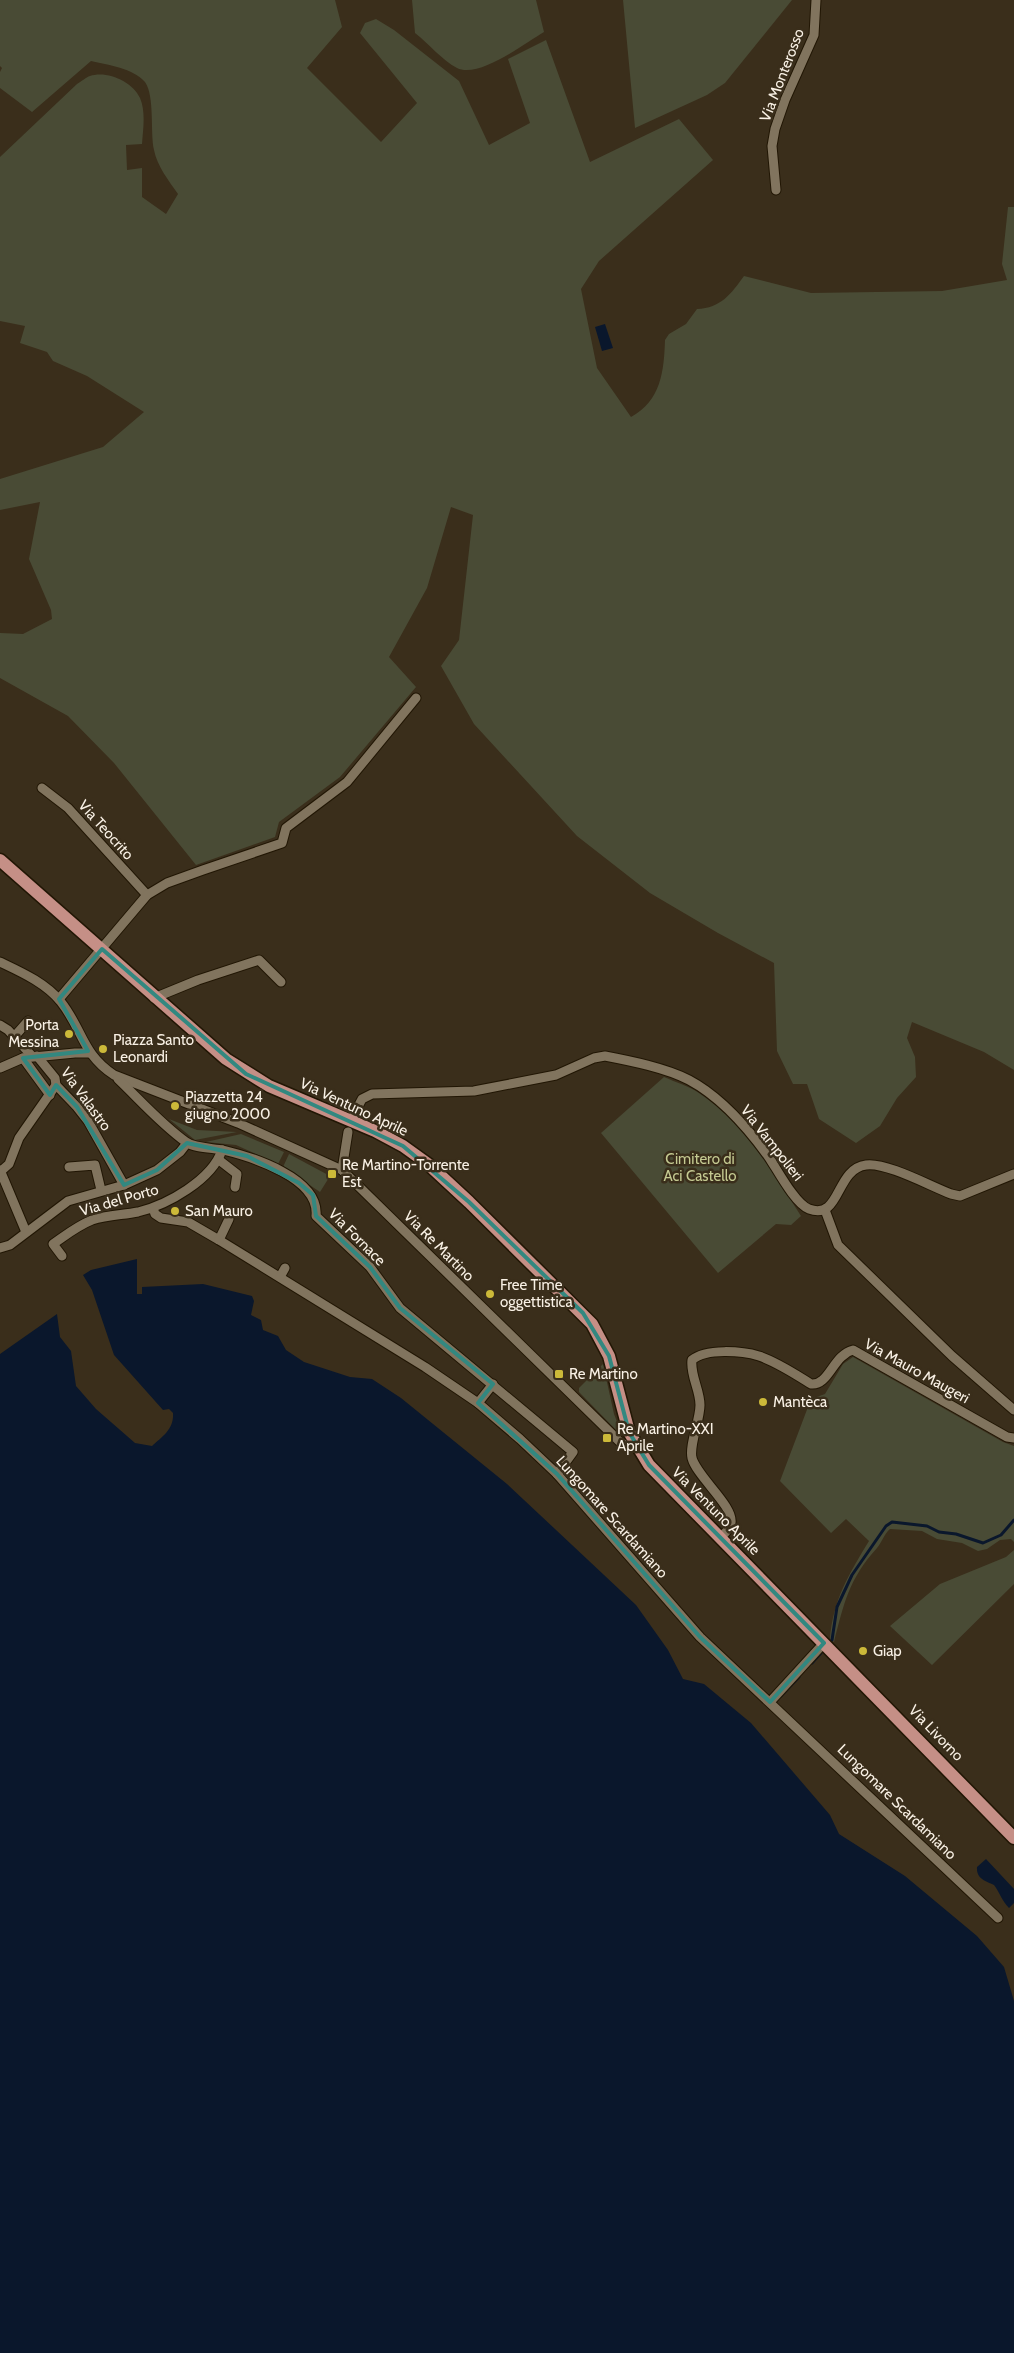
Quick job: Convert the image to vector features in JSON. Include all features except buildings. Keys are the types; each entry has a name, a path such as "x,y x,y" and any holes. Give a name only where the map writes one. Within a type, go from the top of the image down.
{"main road":[{"name":"Via Ventuno Aprile","path":"0,860 102,949 154,998 246,1074 350,1126 403,1146 428,1164 583,1313 600,1336 609,1356 623,1415 636,1446 661,1479 829,1648"},
{"name":"Via Livorno","path":"829,1648 1014,1838"}],"street":[{"name":"Via Monterosso","path":"776,190 772,146 775,129 785,100 814,35 816,0"},
{"path":"60,1000 147,894 194,873 282,843 286,828 347,782 416,698"},
{"name":"Via Teocrito","path":"42,788 68,808 147,894"},
{"path":"154,998 198,980 259,960 281,982"},
{"path":"0,962 31,978 60,1000 72,1017 89,1053 22,1058 0,1068"},
{"path":"14,1037 28,1021"},
{"name":"Via Valastro","path":"0,1025 35,1056 55,1078 56,1085 88,1121 124,1185"},
{"name":"Via Re Martino","path":"89,1053 100,1066 114,1075 238,1123 342,1170 620,1442 628,1447 636,1446"},
{"name":"Via Vampolieri","path":"350,1126 362,1099 372,1094 474,1091 556,1075 594,1058 605,1056 688,1079 711,1094 742,1124 768,1155 799,1201 808,1209 825,1210"},
{"path":"22,1058 50,1095"},
{"path":"0,1248 10,1245 68,1201 101,1190 124,1185 157,1170 187,1144 114,1075"},
{"path":"26,1232 0,1171 9,1164 19,1138 56,1085"},
{"path":"342,1170 350,1126"},
{"name":"Via Fornace","path":"187,1144 247,1156 278,1170 313,1195 317,1207 316,1216 370,1268 400,1308 573,1452 557,1474"},
{"name":"Via del Porto","path":"62,1256 53,1244 77,1227 94,1220 153,1208 190,1189 218,1160 222,1150"},
{"path":"218,1160 237,1174 235,1187"},
{"path":"69,1167 95,1165 101,1190"},
{"path":"825,1210 832,1206 848,1174 863,1165 882,1166 960,1196 1014,1174"},
{"name":"Lungomare Scardamiano","path":"153,1208 155,1214 161,1218 188,1222 219,1240 425,1366 478,1403 557,1474 700,1637 998,1918"},
{"name":"Via Mauro Maugeri","path":"825,1210 838,1245 952,1356 1014,1410"},
{"path":"219,1240 229,1219"},
{"path":"280,1277 285,1268"},
{"name":"Via Mauro Maugeri","path":"720,1538 730,1527 730,1516 700,1473 691,1454 700,1405 697,1383 691,1368 692,1360 698,1355 721,1352 759,1356 811,1384 817,1384 823,1381 836,1361 845,1352 853,1350 1008,1437 1014,1438"},
{"path":"478,1403 493,1384"},
{"path":"770,1702 829,1648"}],"highlighted area":[{"path":"102,949 246,1074 403,1146 469,1202 583,1313 609,1356 629,1432 649,1465 824,1643 770,1702 700,1637 557,1474 478,1403 493,1384 400,1308 370,1267 316,1216 313,1195 299,1183 247,1156 187,1143 157,1170 124,1185 77,1107 56,1085 50,1095 23,1058 88,1051 59,999"}],"green space":[{"path":"0,0 335,0 342,27 307,68 381,142 417,103 360,33 365,23 376,19 394,30 459,81 489,145 530,123 508,59 546,40 590,162 679,119 713,160 599,261 581,289 597,368 631,417 649,403 655,394 662,374 665,340 669,334 686,324 697,309 713,306 725,299 744,276 811,293 942,291 1007,280 1002,264 1008,207 1014,207 1014,1070 984,1052 912,1022 907,1038 915,1057 916,1077 897,1098 880,1126 856,1143 819,1119 807,1084 793,1084 777,1051 774,963 650,893 577,836 474,724 441,666 459,640 473,515 451,507 427,588 389,657 416,687 340,777 279,822 275,837 196,865 114,763 68,716 0,678 0,633 23,634 52,619 51,610 29,559 40,502 0,510 0,479 103,447 144,412 87,376 53,361 47,352 20,343 25,326 0,321 0,157 77,84 90,76 111,76 126,82 132,87 137,92 142,103 144,121 142,144 126,145 127,170 142,168 142,197 166,214 178,194 164,173 156,156 148,88 145,82 134,73 91,61 32,112 0,88 0,72 2,68 0,66"},
{"path":"412,0 536,0 544,32 502,58 477,69 466,70 457,68 446,61 415,33"},
{"path":"623,0 792,0 725,83 707,95 635,128"},
{"name":"Cimitero di Aci Castello","path":"664,1077 695,1091 730,1118 756,1149 801,1216 791,1225 776,1224 718,1273 601,1133"},
{"path":"169,1119 197,1130 237,1132 195,1140"},
{"path":"241,1134 284,1152 278,1164 236,1145 206,1142"},
{"path":"289,1154 330,1176 320,1192 283,1167"},
{"path":"853,1357 1003,1442 1014,1446 1014,1542 1011,1539 1000,1540 987,1549 978,1551 962,1543 937,1539 922,1531 890,1529 854,1581 845,1603 834,1642 830,1639 838,1600 869,1541 846,1519 831,1533 780,1481 811,1399 825,1394 843,1364"},
{"path":"603,1364 614,1414 621,1432 619,1433 579,1392 579,1388"},
{"path":"1014,1550 1014,1584 932,1665 890,1626 940,1584 1006,1557"}],"water":[{"path":"605,324 613,348 602,351 595,327"},
{"path":"137,1259 137,1294 142,1294 142,1287 203,1284 252,1296 254,1301 251,1315 261,1320 263,1330 278,1336 286,1350 304,1362 350,1377 372,1379 401,1398 507,1484 636,1605 668,1650 683,1679 704,1684 751,1723 830,1815 839,1834 905,1876 977,1936 1004,1967 1014,2001 1014,2353 0,2353 0,1354 57,1314 60,1337 71,1351 76,1386 96,1409 135,1443 152,1446 170,1428 173,1413 169,1409 163,1410 114,1355 92,1290 83,1275 91,1270"},
{"path":"986,1859 1014,1889 1014,1903 1009,1908 994,1885 982,1879 978,1874 977,1867"}],"waterway":[{"path":"832,1640 837,1607 852,1575 886,1526 892,1522 927,1526 939,1532 956,1534 983,1543 1001,1535 1014,1520"},
{"path":"812,1663 821,1653"},
{"path":"781,1696 799,1677"}],"place":[{"name":"Porta Messina","path":"69,1034"},
{"name":"Piazza Santo Leonardi","path":"103,1049"},
{"name":"Piazzetta 24 giugno 2000","path":"175,1106"},
{"name":"Re Martino-Torrente Est","path":"332,1174"},
{"name":"San Mauro","path":"175,1211"},
{"name":"Free Time oggettistica","path":"490,1294"},
{"name":"Re Martino","path":"559,1374"},
{"name":"Mantèca","path":"763,1402"},
{"name":"Re Martino-XXI Aprile","path":"607,1438"},
{"name":"Giap","path":"863,1651"}]}
